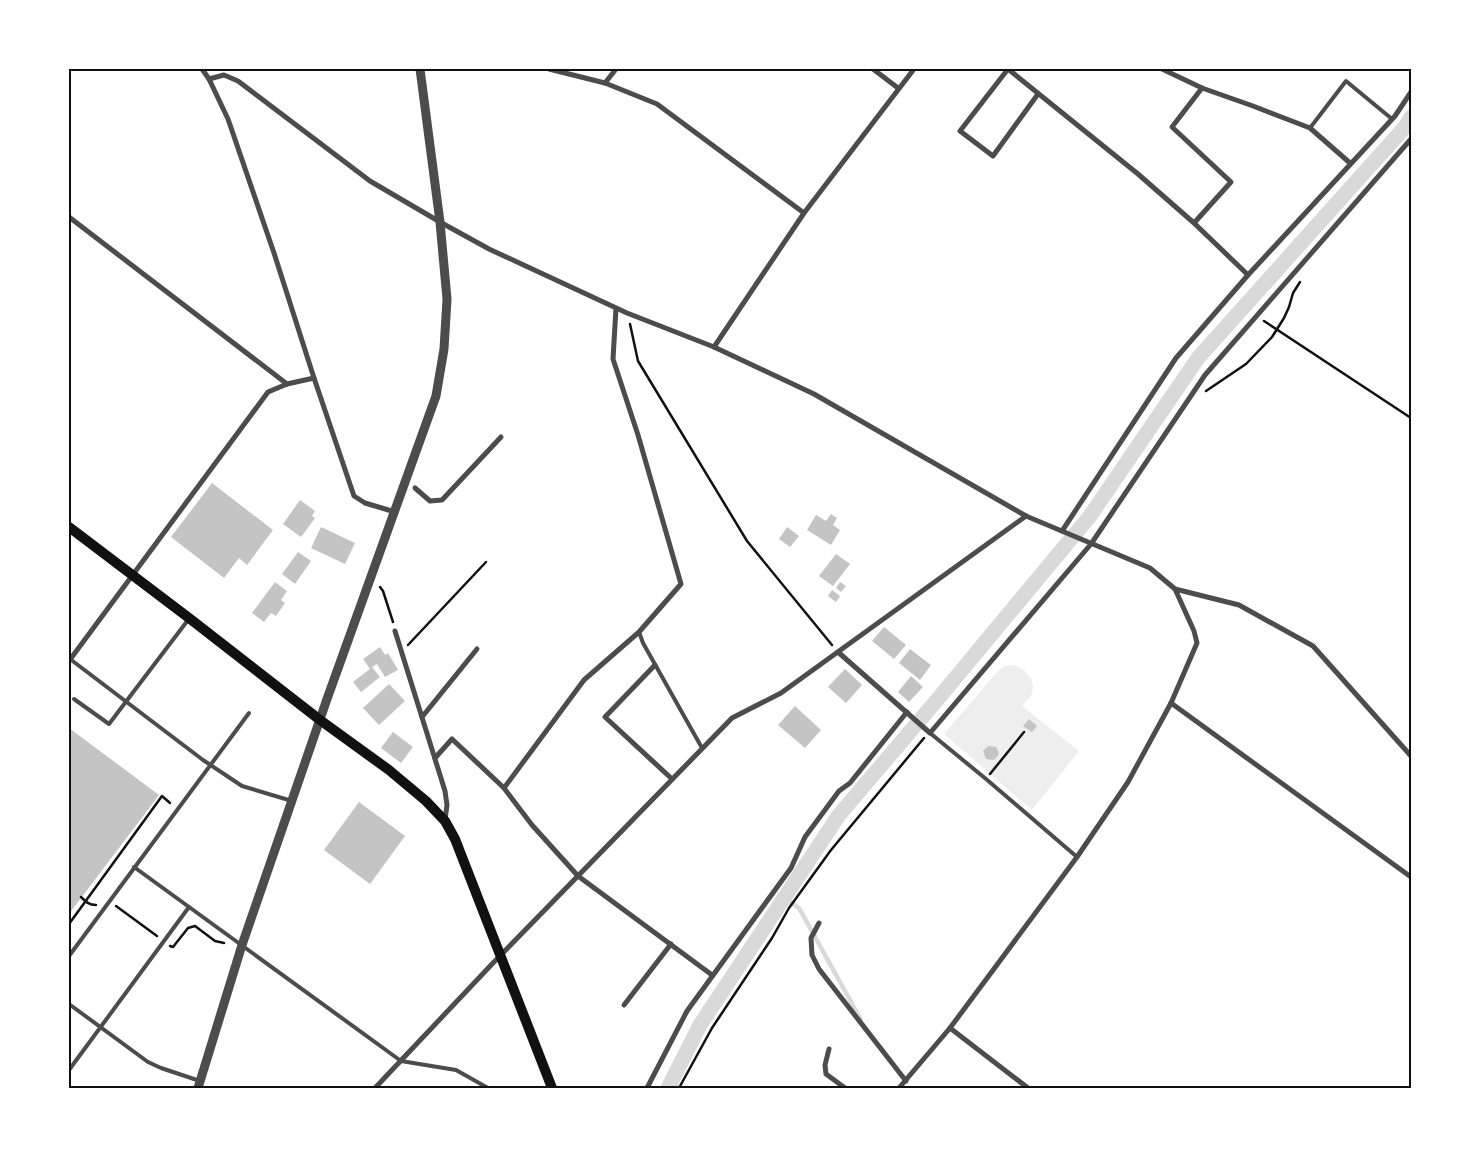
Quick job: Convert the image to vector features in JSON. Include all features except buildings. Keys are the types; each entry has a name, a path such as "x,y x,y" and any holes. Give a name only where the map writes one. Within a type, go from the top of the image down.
{"main road":[{"path":"69,527 320,720 389,770 426,801 445,821 455,839 552,1088"}],"street":[{"path":"202,69 209,79 231,128 354,496 365,502 395,512"},
{"path":"199,1085 242,945 436,396 444,348 447,299 440,222 420,69"},
{"path":"549,69 605,83 656,104 804,213"},
{"path":"605,83 616,69"},
{"path":"873,69 898,88"},
{"path":"714,347 804,213 914,69"},
{"path":"1038,94 993,156 960,131 1008,69 1138,174 1248,274"},
{"path":"1162,69 1202,88 1310,128 1350,163"},
{"path":"209,79 224,75 238,81 370,181 489,249 627,313 714,347 814,394 1026,516 1150,568 1174,589 1194,630 1197,642 1171,703 1128,782 1077,857 950,1028 899,1088"},
{"path":"1194,223 1230,182 1172,127 1202,88"},
{"path":"1063,532 1176,358 1248,274 1392,119 1411,92"},
{"path":"838,652 928,731 1091,544 1205,375 1411,139"},
{"path":"69,217 287,384"},
{"path":"504,788 584,680 639,632 680,584 638,435 613,359 616,308"},
{"path":"69,660 268,392 287,384 314,378"},
{"path":"416,488 430,501 442,500 500,437"},
{"path":"375,1088 500,956 732,718 781,693 1026,516"},
{"path":"1174,589 1239,606 1313,646 1411,756"},
{"path":"395,631 445,791 447,804 445,821"},
{"path":"422,717 478,649"},
{"path":"655,665 605,717 672,779"},
{"path":"1171,703 1411,876"},
{"path":"648,1088 687,1012 791,868 805,837 838,791 850,783 907,712"},
{"path":"435,758 452,739 504,788 532,825 578,876 712,975"},
{"path":"819,923 812,938 812,955 819,969 906,1081"},
{"path":"624,1005 670,944"},
{"path":"950,1028 1028,1088"},
{"path":"829,1049 825,1064 826,1074 845,1088"}],"lane":[{"path":"1310,128 1346,81 1392,119"},
{"path":"74,699 109,724 189,618"},
{"path":"639,632 643,643 702,748"},
{"path":"69,660 210,765 242,786 292,801"},
{"path":"69,956 249,713"},
{"path":"928,731 1077,857"},
{"path":"134,867 401,1061 456,1070 488,1088"},
{"path":"69,1070 189,907"},
{"path":"69,1004 148,1062 199,1085"}],"path":[{"path":"1201,398 1207,390 1246,364 1272,337 1289,307 1293,293 1304,276"},
{"path":"627,313 638,361 747,542 838,652"},
{"path":"1257,316 1411,418"},
{"path":"402,651 486,562"},
{"path":"380,587 383,591 395,631"},
{"path":"986,779 1024,732"},
{"path":"679,1088 712,1028 772,938 789,908 831,850 924,739"},
{"path":"69,924 162,796 170,804 176,796"},
{"path":"81,897 91,905 98,905"},
{"path":"117,906 157,936"},
{"path":"170,946 173,947 188,928 194,926 215,940 228,945"}],"shaded area":[{"path":"1013,665 1025,671 1032,680 1031,696 1022,706 1079,751 1032,810 944,734 998,671 1005,666"}],"waterway":[{"path":"668,1088 700,1025 839,815 1090,516 1198,358 1405,127 1411,117"},
{"path":"784,898 799,908 861,1020"}]}
